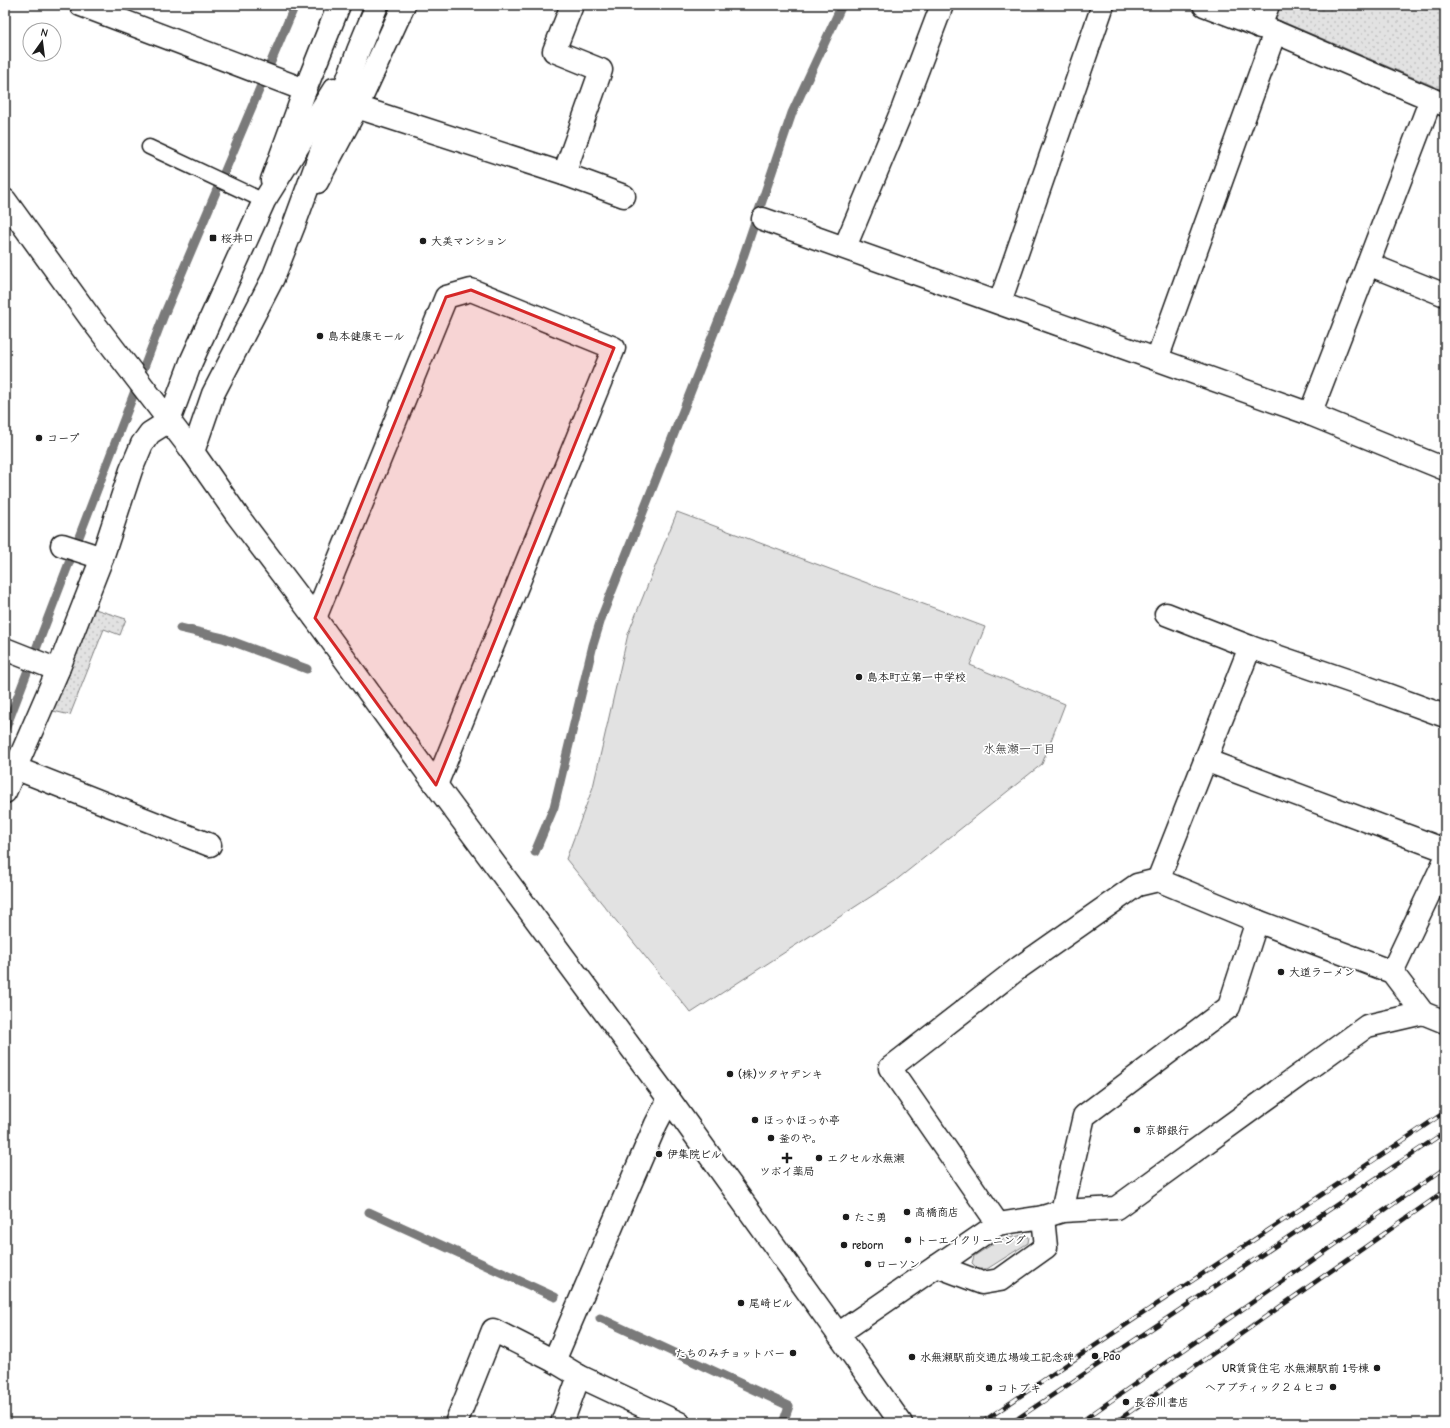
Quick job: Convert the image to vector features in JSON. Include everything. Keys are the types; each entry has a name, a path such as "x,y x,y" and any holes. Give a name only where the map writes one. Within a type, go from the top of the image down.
{"street":[{"path":"81,5 305,90"},
{"path":"5,792 9,765 52,668 142,444 150,434 169,421 191,362 264,201 305,90 339,5"},
{"path":"193,452 213,394 273,278 358,51 377,5"},
{"path":"294,225 358,106 404,5"},
{"path":"564,174 601,70 554,51 572,5"},
{"path":"845,247 903,108 942,5"},
{"path":"1000,302 1103,5"},
{"path":"1204,5 1267,29 1438,102 1368,264 1310,414"},
{"path":"1157,359 1267,29 1268,5"},
{"path":"264,201 358,51"},
{"path":"358,106 564,174 624,196"},
{"path":"5,200 91,319 193,452 237,515 315,618 436,785 669,1099 901,1423"},
{"path":"763,219 1000,302 1310,414 1445,469"},
{"path":"1368,264 1445,295"},
{"path":"315,618 446,297 471,290 614,348 436,785"},
{"path":"62,545 96,556"},
{"path":"1166,614 1250,647 1445,716"},
{"path":"1158,880 1250,647"},
{"path":"9,651 52,668"},
{"path":"1205,760 1445,850"},
{"path":"9,765 210,845"},
{"path":"1392,972 1445,860"},
{"path":"998,1224 890,1068 1020,967 1136,885 1158,880 1257,921 1392,972 1423,1013 1445,1022"},
{"path":"936,1266 982,1284 1000,1280 1046,1247 1052,1214 1084,1116 1229,1007 1257,921"},
{"path":"838,1334 998,1224 1052,1214 1116,1208 1366,1026 1423,1013"},
{"path":"554,1361 656,1124 669,1099"},
{"path":"456,1423 492,1330 554,1361 579,1376 679,1423"},
{"path":"562,1423 579,1376"}],"lane":[{"path":"149,147 264,201"}],"highlighted area":[{"path":"471,290 614,348 436,785 315,618 446,297"}],"shaded area":[{"path":"1279,5 1445,5 1445,91 1274,18"},
{"path":"677,512 985,627 970,665 1065,704 1042,764 895,881 691,1013 566,859 593,787 628,634"},
{"path":"89,607 126,619 120,635 104,629 70,715 49,710"},
{"path":"1023,1235 1029,1237 1028,1243 987,1269 978,1269 972,1263 974,1256 999,1240"}],"waterway":[{"path":"5,730 164,315 295,5"},
{"path":"535,852 554,807 593,645 602,616 739,269 792,113 842,5"},
{"path":"180,628 223,638 307,669"},
{"path":"369,1212 555,1297"},
{"path":"600,1318 789,1406 783,1423"}],"railway":[{"path":"981,1423 1096,1344 1445,1112"},
{"path":"1011,1423 1445,1132"},
{"path":"1079,1423 1445,1168"},
{"path":"1114,1423 1445,1191"}],"place":[{"name":"桜井口","path":"213,238"},
{"name":"大美マンション","path":"423,241"},
{"name":"島本健康モール","path":"320,336"},
{"name":"コープ","path":"39,438"},
{"name":"島本町立第一中学校","path":"859,677"},
{"name":"大道ラーメン","path":"1281,972"},
{"name":"(株)ツタヤデンキ","path":"730,1074"},
{"name":"ほっかほっか亭","path":"755,1120"},
{"name":"京都銀行","path":"1137,1130"},
{"name":"釜のや。","path":"771,1138"},
{"name":"伊集院ビル","path":"659,1154"},
{"name":"ツボイ薬局","path":"787,1158"},
{"name":"エクセル水無瀬","path":"819,1158"},
{"name":"高橋商店","path":"907,1212"},
{"name":"たこ勇","path":"846,1217"},
{"name":"トーエイクリーニング","path":"908,1240"},
{"name":"reborn","path":"844,1245"},
{"name":"ローソン","path":"868,1264"},
{"name":"尾崎ビル","path":"741,1303"},
{"name":"たちのみチョットバー","path":"793,1353"},
{"name":"Pao","path":"1095,1356"},
{"name":"水無瀬駅前交通広場竣工記念碑","path":"912,1357"},
{"name":"UR賃貸住宅 水無瀬駅前 1号棟","path":"1377,1368"},
{"name":"ヘアブティック２４ヒコ","path":"1333,1387"},
{"name":"コトブキ","path":"989,1388"},
{"name":"長谷川書店","path":"1126,1402"}],"district":[{"name":"水無瀬一丁目","path":"1019,749"}]}
